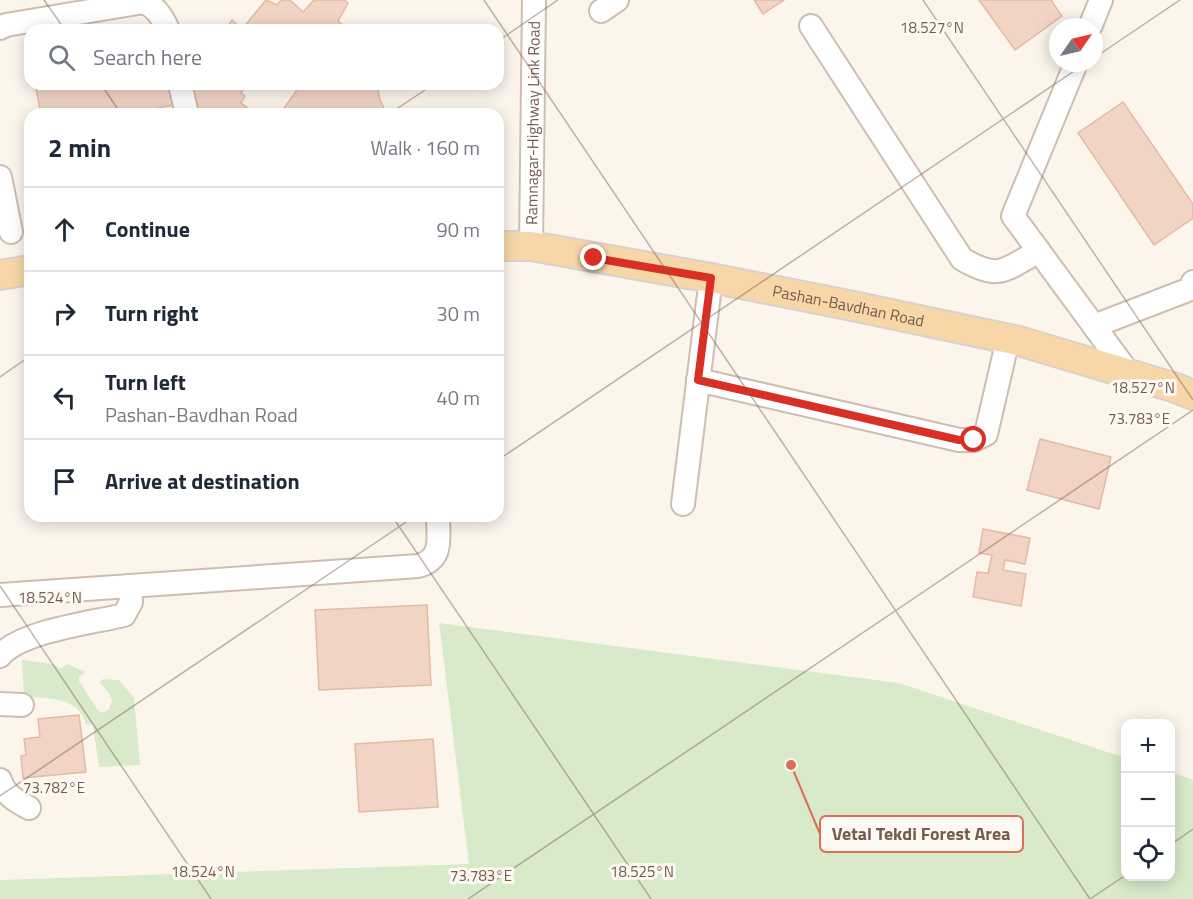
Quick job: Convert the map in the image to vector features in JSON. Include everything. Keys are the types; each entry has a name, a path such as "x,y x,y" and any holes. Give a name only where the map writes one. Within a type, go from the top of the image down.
{"main road":[{"name":"Pashan-Bavdhan Road","path":"504,246 531,246 711,278 1008,339 1193,395"},
{"path":"0,274 24,271"}],"street":[{"name":"Ramnagar-Highway Link Road","path":"531,246 534,0"},
{"path":"1094,18 1101,0"},
{"path":"0,28 6,25 144,2 153,5 165,24"},
{"path":"811,27 962,259 982,271 1000,272 1039,251"},
{"path":"1072,72 1013,216 1130,375"},
{"path":"181,90 186,108"},
{"path":"0,177 14,231"},
{"path":"683,504 711,278"},
{"path":"1094,326 1192,288 1193,282"},
{"path":"698,380 959,440 974,440 986,434 1008,339"},
{"path":"0,595 418,566 432,560 436,554 438,522"},
{"path":"0,656 4,650 20,642 61,628 124,615 131,602 130,586"},
{"path":"0,780 3,788 13,800 29,808"}],"green space":[{"path":"439,623 899,683 1121,757 1121,881 1175,881 1175,773 1193,780 1193,899 0,899 0,880 469,864"},
{"path":"22,660 53,664 60,669 68,664 85,672 79,677 79,681 102,713 109,709 112,701 109,693 100,683 103,679 119,680 134,698 140,765 99,767 93,725 86,724 82,715 69,704 52,699 24,696"}],"building":[{"path":"266,0 277,5 281,0 290,0 303,12 314,0 344,0 348,3 338,21 342,24 246,24"},
{"path":"754,0 784,0 763,14"},
{"path":"979,0 1051,0 1062,16 1049,18 1049,25 1015,50"},
{"path":"36,90 175,90 178,104 158,108 40,108"},
{"path":"190,90 243,90 241,93 245,96 241,103 248,108 193,108"},
{"path":"297,90 378,90 384,108 284,108"},
{"path":"1123,102 1193,204 1193,218 1154,245 1078,133"},
{"path":"1040,439 1111,457 1099,509 1027,490"},
{"path":"983,529 1030,538 1025,564 1005,560 1003,570 1026,574 1021,606 973,597 977,572 988,573 992,555 979,553"},
{"path":"427,605 431,685 319,690 315,610"},
{"path":"79,715 86,772 23,778 21,756 26,755 24,739 40,737 38,719"},
{"path":"433,739 438,807 359,812 355,744"}],"place":[{"name":"Vetal Tekdi Forest Area","path":"791,765"}],"route":[{"path":"594,258 711,278 698,380 959,440 974,440"}]}
